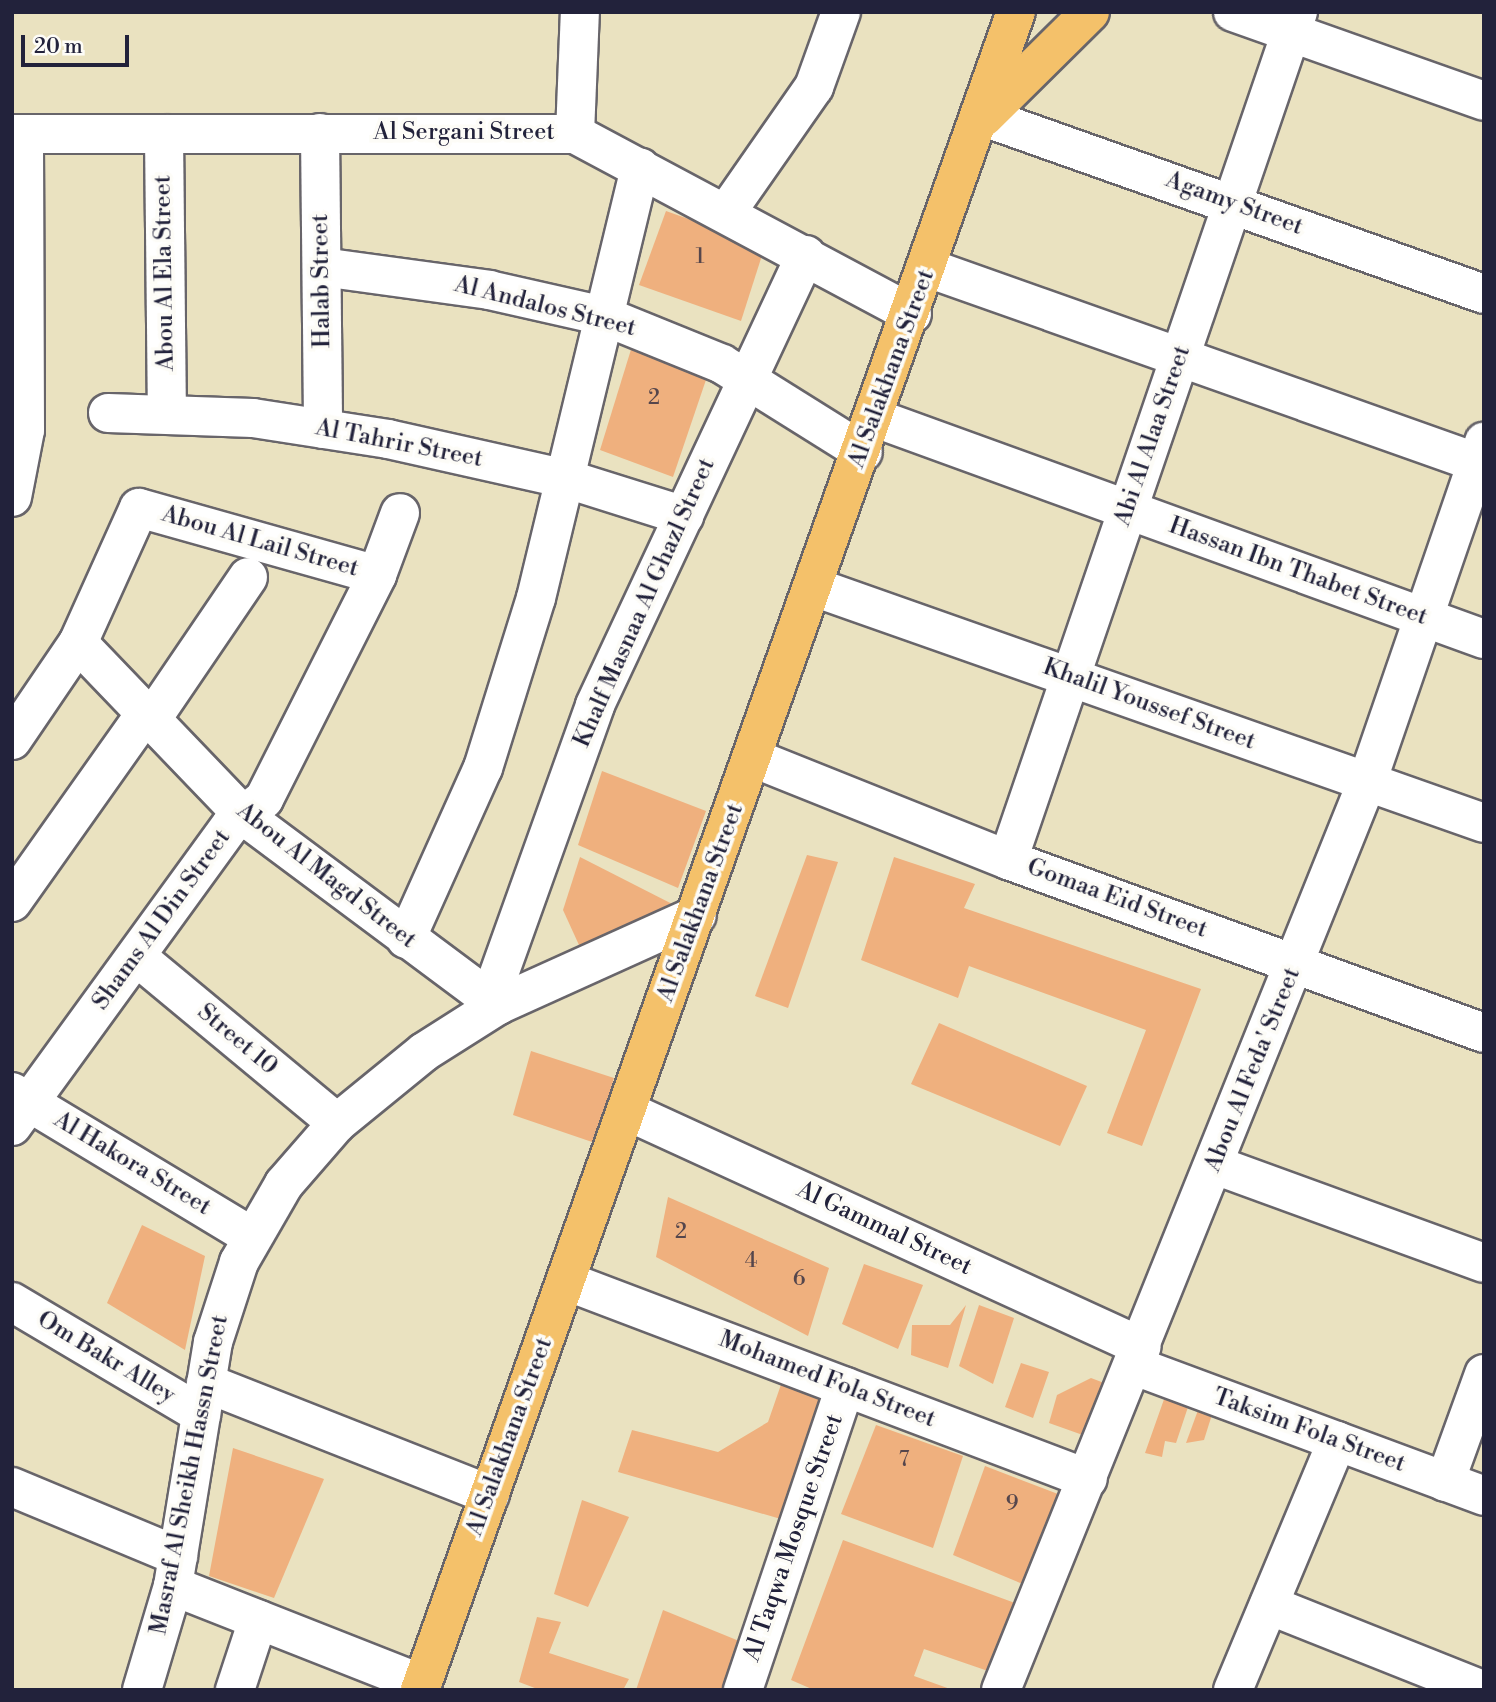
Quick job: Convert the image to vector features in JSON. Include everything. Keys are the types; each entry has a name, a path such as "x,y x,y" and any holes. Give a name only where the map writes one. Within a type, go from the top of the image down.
{"main road":[{"name":"Al Salakhana Street","path":"421,1687 984,117 1016,12"},
{"path":"984,117 1090,12"}],"street":[{"path":"575,134 580,12"},
{"path":"726,213 814,87 841,12"},
{"path":"1233,12 1295,22 1484,101"},
{"name":"Abi Al Alaa Street","path":"1008,860 1295,22"},
{"name":"Agamy Street","path":"984,117 1484,294"},
{"name":"Halab Street","path":"320,133 323,429"},
{"path":"12,497 25,430 18,134"},
{"name":"Al Sergani Street","path":"18,134 575,134 912,314"},
{"name":"Abou Al Ela Street","path":"164,134 167,413"},
{"path":"406,939 483,768 567,479 640,167"},
{"name":"Khalf Masnaa Al Ghazl Street","path":"494,1002 595,705 806,256"},
{"name":"Al Andalos Street","path":"322,267 465,286 604,316 869,435"},
{"path":"929,268 1180,357 1481,457"},
{"name":"Al Tahrir Street","path":"108,413 167,413 323,429 567,479 684,516"},
{"name":"Hassan Ibn Thabet Street","path":"869,435 1128,510 1484,639"},
{"name":"Abou Al Feda' Street","path":"1001,1690 1296,965 1367,782 1481,457"},
{"name":"Abou Al Lail Street","path":"78,643 143,508 377,575"},
{"name":"Shams Al Din Street","path":"17,1106 137,957 231,825 264,799 377,575 400,513"},
{"path":"12,902 248,577"},
{"name":"Khalil Youssef Street","path":"814,587 1484,823"},
{"path":"12,740 78,643"},
{"name":"Abou Al Magd Street","path":"78,643 150,714 244,816 494,1002"},
{"name":"Gomaa Eid Street","path":"753,758 1008,860 1484,1033"},
{"name":"Masraf Al Sheikh Hassn Street","path":"142,1690 175,1571 203,1399 225,1301 251,1236 284,1184 337,1123 424,1052 494,1002 697,915"},
{"name":"Street 10","path":"137,957 337,1123"},
{"name":"Al Hakora Street","path":"17,1106 251,1236"},
{"name":"Al Gammal Street","path":"627,1111 1138,1356"},
{"path":"1215,1166 1484,1263"},
{"name":"Mohamed Fola Street","path":"566,1281 1088,1479"},
{"name":"Om Bakr Alley","path":"12,1301 203,1399 490,1495"},
{"name":"Taksim Fola Street","path":"1138,1356 1337,1441 1484,1496"},
{"path":"1445,1482 1484,1374"},
{"name":"Al Taqwa Mosque Street","path":"743,1690 845,1387"},
{"path":"1233,1690 1337,1441"},
{"path":"12,1487 175,1571 258,1620 421,1687"},
{"path":"1269,1605 1483,1690"},
{"path":"234,1690 258,1620"}],"building":[{"path":"666,211 765,246 741,321 639,285"},
{"path":"633,343 710,368 673,477 600,450"},
{"path":"602,771 706,811 678,888 578,845"},
{"path":"807,855 838,862 788,1008 755,996"},
{"path":"580,857 686,911 584,956 563,910"},
{"path":"894,857 975,884 964,908 1201,989 1142,1146 1107,1133 1146,1030 969,966 958,998 861,960"},
{"path":"939,1023 1087,1086 1060,1146 911,1084"},
{"path":"531,1051 614,1078 595,1143 513,1115"},
{"path":"668,1197 829,1268 808,1336 656,1257"},
{"path":"142,1225 205,1256 185,1350 107,1303"},
{"path":"864,1264 923,1285 898,1349 842,1324"},
{"path":"966,1305 948,1368 911,1355 912,1325 950,1325"},
{"path":"979,1305 1014,1318 993,1384 959,1366"},
{"path":"1021,1363 1049,1372 1033,1418 1005,1407"},
{"path":"785,1373 834,1392 791,1522 618,1472 632,1430 718,1452 768,1422"},
{"path":"1091,1378 1112,1386 1094,1439 1049,1423 1057,1395"},
{"path":"1168,1388 1191,1398 1176,1443 1165,1441 1162,1457 1145,1453"},
{"path":"1201,1402 1215,1405 1204,1440 1186,1443"},
{"path":"876,1425 963,1456 933,1548 841,1514"},
{"path":"233,1448 324,1479 274,1598 209,1576"},
{"path":"985,1466 1058,1494 1025,1585 953,1555"},
{"path":"582,1500 629,1517 588,1607 554,1594"},
{"path":"843,1540 1015,1603 988,1671 924,1649 914,1676 953,1690 814,1690 791,1680"},
{"path":"663,1610 749,1645 734,1690 636,1690"},
{"path":"537,1617 561,1622 549,1653 629,1679 623,1690 540,1690 519,1682"}]}
